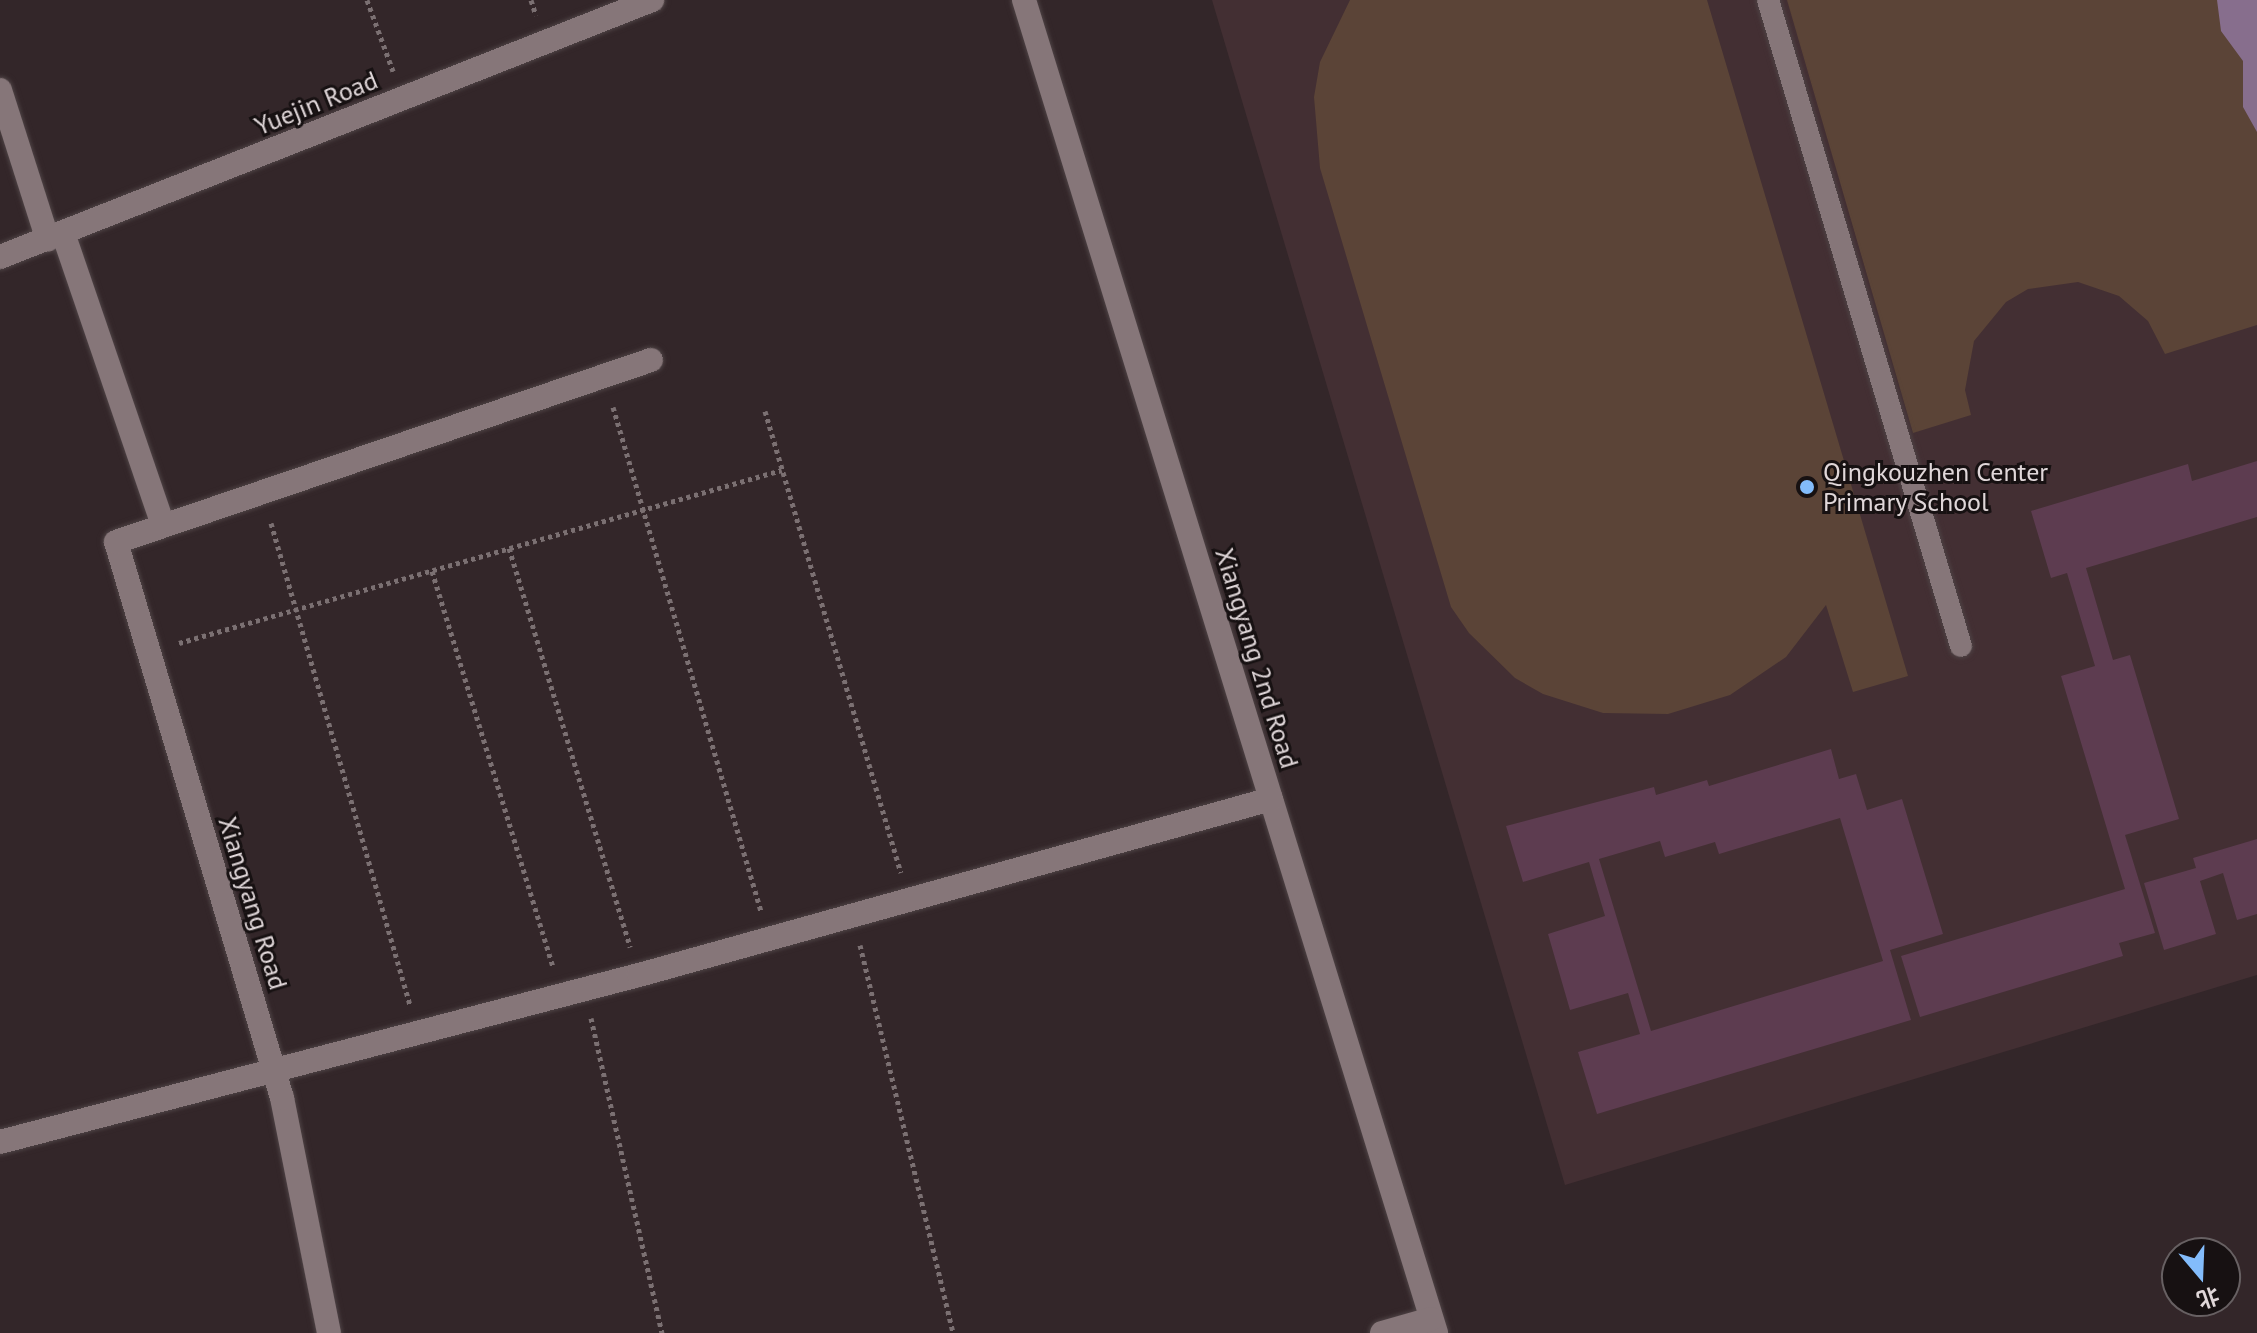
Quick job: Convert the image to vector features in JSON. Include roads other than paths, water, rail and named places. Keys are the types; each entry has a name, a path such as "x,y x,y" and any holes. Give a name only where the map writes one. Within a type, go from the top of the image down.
{"street":[{"name":"Yuejin Road","path":"0,257 652,0"},
{"name":"Xiangyang 2nd Road","path":"1024,0 1434,1326"},
{"path":"0,90 163,525 651,360"},
{"name":"Xiangyang Road","path":"163,525 116,542 274,1071 329,1333"},
{"path":"0,1142 573,993 1271,799"},
{"path":"1382,1333 1434,1326"}],"lane":[{"path":"1768,0 1961,646"}],"place":[{"name":"Qingkouzhen Center Primary School","path":"1807,487"}]}
